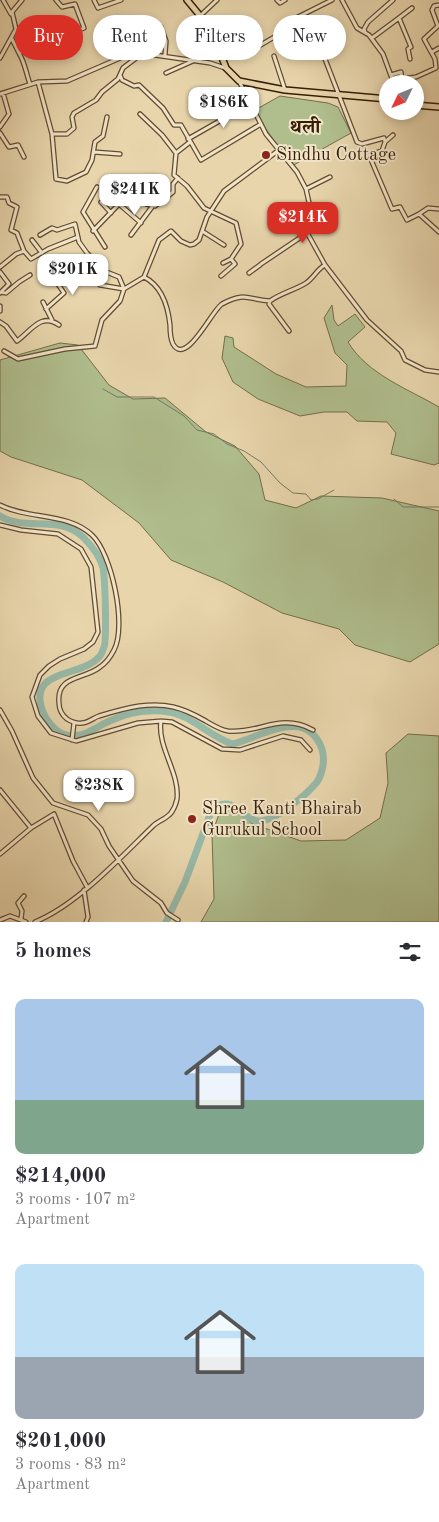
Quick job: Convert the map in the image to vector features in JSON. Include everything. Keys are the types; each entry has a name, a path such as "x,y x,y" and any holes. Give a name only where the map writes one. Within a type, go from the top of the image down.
{"main road":[{"path":"187,0 199,15"},
{"path":"223,60 226,68 239,81 286,90 379,98"},
{"path":"424,106 439,107"}],"street":[{"path":"0,58 12,40 17,27 12,14 3,0"},
{"path":"12,14 22,0"},
{"path":"56,0 62,6 75,4 79,15"},
{"path":"94,0 98,8 121,0"},
{"path":"201,15 218,0"},
{"path":"277,0 280,3 285,0"},
{"path":"342,0 357,28 372,38 383,54 391,75 401,72 401,75"},
{"path":"365,32 364,29 368,22 393,0"},
{"path":"263,44 276,36 294,19 329,1"},
{"path":"422,75 437,70 436,61 424,39 438,26 432,10 434,6 439,5"},
{"path":"372,38 412,8"},
{"path":"399,18 411,47 408,49 410,60"},
{"path":"12,40 15,46"},
{"path":"432,52 439,48"},
{"path":"166,55 210,63 226,68"},
{"path":"23,60 25,64 24,70 30,84"},
{"path":"0,127 9,114 2,93 38,82 67,81 115,60"},
{"path":"52,134 62,136 71,132 74,128 72,117 74,114 96,100 120,75 123,68 134,60"},
{"path":"275,60 286,90"},
{"path":"325,60 357,142 362,144 384,138 385,142"},
{"path":"166,73 194,61"},
{"path":"120,75 122,80 134,86 139,85 144,88 156,103 163,108 174,125 181,125 201,160 260,124"},
{"path":"239,81 260,124 297,172 306,189 310,208 305,226 307,233 326,265 367,320 401,352 405,360 425,370 439,372"},
{"path":"38,82 52,134 54,176 57,180 67,180 81,176 89,168 95,142 103,136 107,117"},
{"path":"223,263 230,259 241,244 239,229 230,219 211,211 198,202 187,186 174,175 173,167 176,153 189,140 251,103"},
{"path":"140,114 162,135 176,153"},
{"path":"0,133 9,147 18,145 24,158"},
{"path":"393,134 385,142 382,152 369,155 392,209 400,207 407,220 428,208 439,209"},
{"path":"100,286 124,289 144,277 162,237 171,231 181,241 190,245 199,240 211,211 224,191 279,150"},
{"path":"94,152 120,154"},
{"path":"306,189 330,177"},
{"path":"131,235 152,206 173,192 173,184 178,178"},
{"path":"97,187 83,212 93,231 105,247"},
{"path":"0,197 7,197 8,203 17,207 11,230 17,233 24,251 32,260 42,253 78,237"},
{"path":"100,202 110,213"},
{"path":"93,231 119,204 141,223"},
{"path":"146,204 152,206"},
{"path":"420,214 439,232"},
{"path":"4,350 18,359 65,348 92,348 97,343 102,320 120,301 124,289 119,277 104,271 87,254 73,223 57,230 52,228 40,235"},
{"path":"202,231 224,245"},
{"path":"249,273 307,233"},
{"path":"32,240 42,253"},
{"path":"0,267 16,254 24,251"},
{"path":"221,276 235,264 230,259"},
{"path":"144,277 159,288 168,313 172,343 177,348 183,349 193,344 210,316 221,304 248,296 270,301 317,276 319,269 326,265"},
{"path":"59,286 82,270 89,282"},
{"path":"0,272 9,282 1,292"},
{"path":"1,292 6,293 30,276"},
{"path":"46,309 64,293 53,277"},
{"path":"270,301 269,304 272,310 289,331"},
{"path":"43,302 52,320 59,325"},
{"path":"0,306 0,311"},
{"path":"0,322 6,326 17,341 41,320 52,320"},
{"path":"0,505 16,512 60,519 82,529 96,540 110,565 118,614 118,639 114,650 100,668 71,679 60,690 58,696 60,711 74,724 85,723 106,714 137,707 164,705 181,708 226,731 246,731 279,722 299,723 312,730"},
{"path":"0,525 22,530 58,534 81,549 91,567 98,632 93,642 84,649 60,659 40,675 32,697 34,707 45,728 60,738 72,740 88,739 109,730 138,723 161,721 172,722 222,749 240,750 283,736 301,740 310,750"},
{"path":"0,710 33,778 55,805 88,815 100,829 118,860 137,885 160,903 167,913 177,919"},
{"path":"35,922 59,909 118,860 156,823 170,814 176,802 177,787 162,738 161,721"},
{"path":"72,740 74,724"},
{"path":"0,790 31,828"},
{"path":"55,805 54,814 85,888 88,917 86,922"},
{"path":"0,854 31,828 54,814"},
{"path":"21,919 22,911 18,903 24,896"},
{"path":"0,920 10,916 26,922"}],"green space":[{"path":"280,96 328,103 338,107 351,133 292,166 263,125 255,110"},
{"path":"332,305 334,320 338,326 355,314 365,327 348,342 366,363 389,380 439,407 439,463 434,465 391,454 396,433 387,422 357,421 347,412 324,412 300,416 258,399 233,382 222,358 225,336 233,338 234,347 276,374 306,387 346,386 347,365 335,353 324,318"},
{"path":"60,343 78,345 109,385 133,399 165,398 206,432 235,446 259,474 265,500 296,508 321,496 382,498 439,511 439,644 410,662 355,645 339,629 282,613 223,582 171,560 139,523 82,480 11,457 0,451 0,360"},
{"path":"408,734 439,736 439,922 201,922 214,899 212,834 219,814 231,807 253,824 301,841 346,840 380,818 388,783 386,753"}],"waterway":[{"path":"103,389 117,397 154,397 184,416 197,430 214,434 227,444 244,451 261,462 280,483 293,493 306,494 311,500 318,499 334,490"},
{"path":"394,499 403,507 439,507"},
{"path":"0,516 20,523 53,524 74,530 92,547 100,559 103,568 105,642 101,654 91,664 58,676 42,688 40,698 43,712 57,730 63,734 76,736 130,714 161,711 190,720 232,744 269,731 294,726 305,729 315,736 322,749 323,766 317,782 281,813 257,821 234,807 224,804 211,812 185,882 166,922"}],"place":[{"name":"Sindhu Cottage","path":"266,155"},
{"name":"Shree Kanti Bhairab Gurukul School","path":"192,819"}],"district":[{"name":"थली","path":"305,128"}]}
